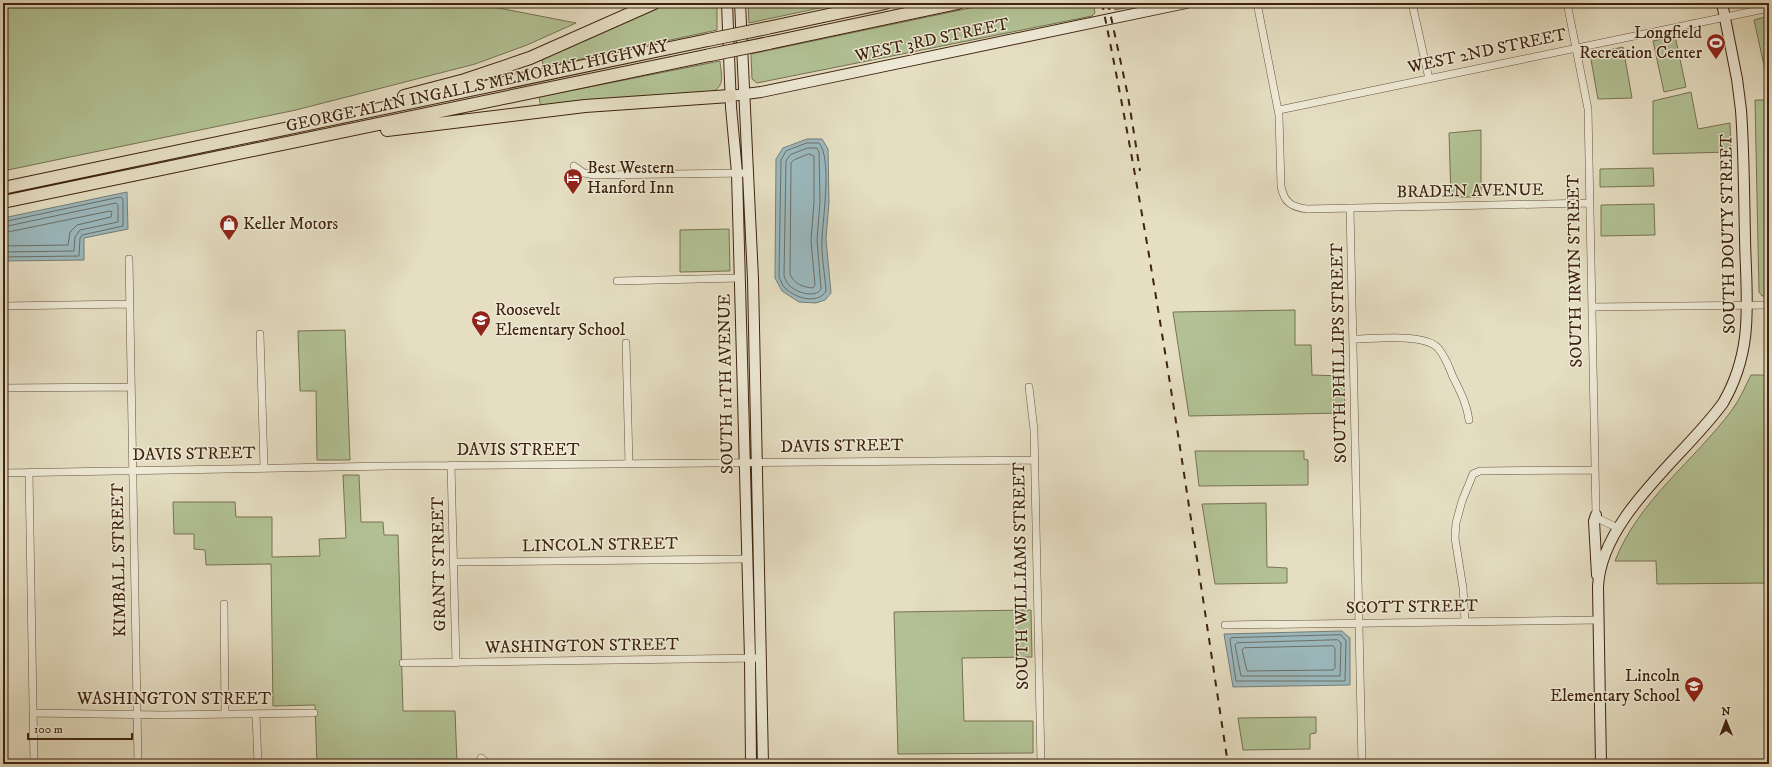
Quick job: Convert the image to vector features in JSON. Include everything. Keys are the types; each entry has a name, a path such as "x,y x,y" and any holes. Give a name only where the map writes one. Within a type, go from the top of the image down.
{"highway":[{"path":"295,126 502,68 568,42 654,3"},
{"name":"GEORGE ALAN INGALLS MEMORIAL HIGHWAY","path":"3,188 885,3"},
{"name":"GEORGE ALAN INGALLS MEMORIAL HIGHWAY","path":"3,202 958,3"},
{"path":"300,140 536,111 730,96"}],"main road":[{"name":"SOUTH 11TH AVENUE","path":"727,3 730,96 737,173 743,462 750,658 751,764"},
{"name":"SOUTH 11TH AVENUE","path":"740,3 746,94 758,462 762,764"},
{"name":"WEST 3RD STREET","path":"730,96 746,94 1186,3"},
{"name":"SOUTH DOUTY STREET","path":"1598,587 1602,564 1618,528 1648,489 1716,412 1731,390 1742,360 1746,341 1747,305 1741,110 1722,3"},
{"path":"1596,515 1594,521 1594,542 1598,587 1601,764"}],"street":[{"path":"1257,3 1279,110 1281,186 1285,200 1290,205 1302,208 1350,208"},
{"path":"1412,3 1429,79"},
{"name":"SOUTH IRWIN STREET","path":"1567,3 1588,109 1596,515"},
{"name":"WEST 2ND STREET","path":"1279,110 1769,8"},
{"path":"574,166 584,172 594,175 749,173"},
{"name":"BRADEN AVENUE","path":"1350,208 1590,204"},
{"name":"SOUTH PHILLIPS STREET","path":"1350,208 1362,764"},
{"name":"KIMBALL STREET","path":"129,259 138,764"},
{"path":"617,281 739,278"},
{"path":"3,306 129,304"},
{"path":"1592,307 1769,305"},
{"path":"260,334 264,468"},
{"path":"1353,339 1410,339 1424,341 1434,345 1446,360 1468,408 1469,420"},
{"path":"626,342 629,464"},
{"name":"SOUTH WILLIAMS STREET","path":"1029,387 1034,430 1033,460 1041,764"},
{"path":"3,388 131,388"},
{"name":"DAVIS STREET","path":"3,473 451,465 1033,460"},
{"name":"GRANT STREET","path":"451,465 455,562 456,663"},
{"path":"1465,621 1463,588 1455,538 1456,523 1462,501 1473,474 1480,471 1595,470"},
{"path":"30,472 34,764"},
{"path":"1596,515 1599,519 1618,528"},
{"name":"LINCOLN STREET","path":"455,562 746,559"},
{"path":"224,604 225,714"},
{"name":"SCOTT STREET","path":"1225,625 1598,620"},
{"name":"WASHINGTON STREET","path":"404,663 761,658"},
{"name":"WASHINGTON STREET","path":"34,713 314,713"},
{"path":"256,714 258,764"},
{"path":"481,758 488,764"}],"green space":[{"path":"3,3 473,3 576,23 527,45 475,64 296,110 3,171"},
{"path":"663,3 717,3 717,30 544,67 541,57"},
{"path":"748,3 843,3 749,23"},
{"path":"994,3 1093,3 1095,13 1092,16 757,83 752,79 751,54"},
{"path":"1114,3 1149,3 1115,10"},
{"path":"1769,16 1769,69 1765,70 1754,20"},
{"path":"1675,36 1686,87 1664,92 1653,41"},
{"path":"1623,47 1632,98 1598,99 1590,54"},
{"path":"720,61 722,80 719,87 711,92 541,108 539,97"},
{"path":"1691,92 1698,129 1730,123 1731,152 1653,154 1653,101"},
{"path":"1755,100 1769,100 1769,296 1762,296 1759,292"},
{"path":"1481,130 1481,197 1451,197 1449,133"},
{"path":"1653,168 1654,186 1600,187 1600,169"},
{"path":"1654,204 1655,235 1601,236 1601,205"},
{"path":"729,229 730,271 680,272 680,230"},
{"path":"1295,310 1295,345 1311,345 1312,375 1344,376 1345,413 1189,416 1173,312"},
{"path":"345,330 350,460 317,460 316,391 300,391 298,331"},
{"path":"1751,375 1769,375 1769,583 1657,584 1656,561 1615,561 1625,539 1638,519 1652,500 1717,429 1732,410"},
{"path":"1195,451 1304,451 1304,459 1308,460 1308,485 1199,486"},
{"path":"343,475 359,475 361,522 383,522 384,535 398,535 403,711 455,711 457,764 317,764 315,705 273,706 271,564 206,565 205,550 194,549 194,534 174,534 173,502 235,502 236,517 272,517 272,557 320,556 319,539 346,538"},
{"path":"1266,503 1267,567 1287,568 1287,583 1215,584 1202,504"},
{"path":"1031,610 1032,657 962,658 964,721 1033,721 1033,753 898,754 894,612"},
{"path":"1316,717 1316,733 1310,734 1310,749 1243,750 1238,718"}],"water":[{"path":"807,139 822,139 828,149 829,202 826,239 831,293 825,300 816,303 799,302 782,291 775,278 776,159 783,148"},
{"path":"127,192 128,229 84,238 84,260 3,261 3,218"},
{"path":"1342,631 1350,638 1350,685 1233,687 1224,634"}],"railway":[{"path":"1102,3 1138,192 1170,383 1228,764"},
{"path":"1108,3 1128,96 1140,171"}],"place":[{"name":"Longfield Recreation Center","path":"1716,60"},
{"name":"Best Western Hanford Inn","path":"573,195"},
{"name":"Keller Motors","path":"229,241"},
{"name":"Roosevelt Elementary School","path":"481,337"},
{"name":"Lincoln Elementary School","path":"1694,703"}]}
